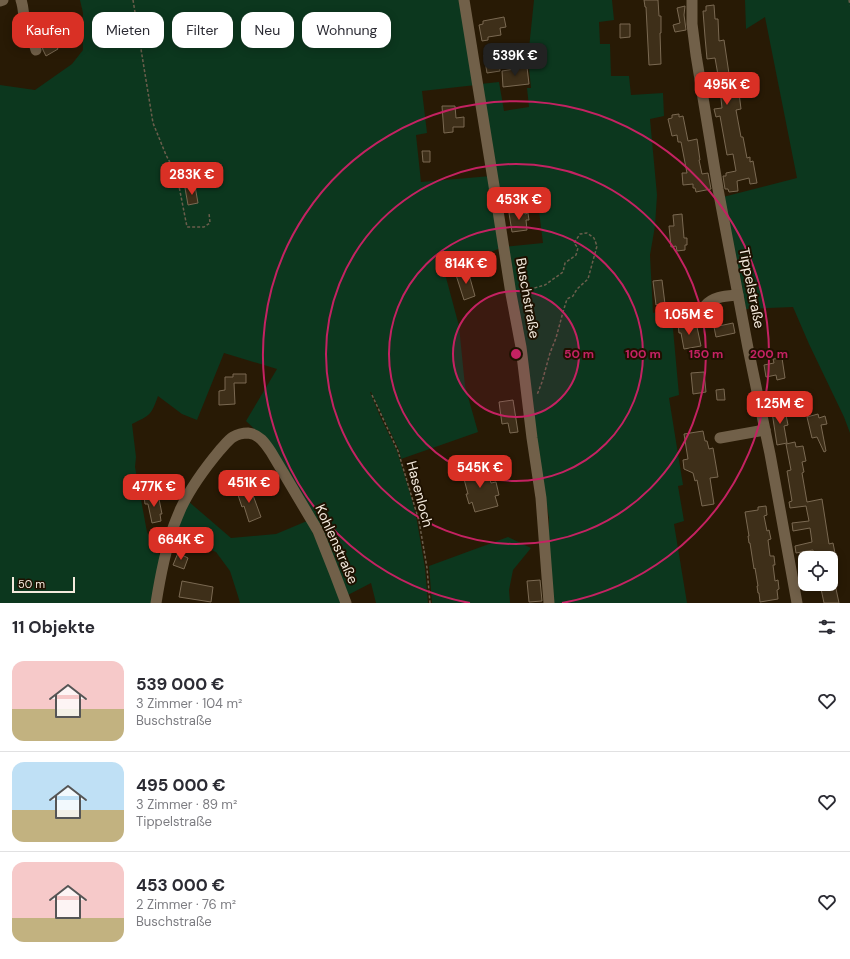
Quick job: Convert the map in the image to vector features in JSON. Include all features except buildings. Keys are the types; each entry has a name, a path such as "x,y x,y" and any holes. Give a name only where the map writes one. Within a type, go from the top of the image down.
{"street":[{"path":"21,0 26,26 36,50"},
{"name":"Buschstraße","path":"464,0 511,294 521,347 541,498 549,603"},
{"name":"Tippelstraße","path":"692,0 692,24 696,55 718,190 797,603"},
{"path":"697,319 706,304 712,300 738,295"},
{"path":"720,438 765,430"},
{"name":"Kohlenstraße","path":"156,603 169,542 180,509 196,483 226,443 238,435 248,433 256,435 264,442 309,515 327,552 346,603"}],"path":[{"path":"133,0 153,123 166,155 177,176 187,227 204,227 210,222 209,213"},
{"path":"849,0 850,5"},
{"path":"511,294 545,285 563,272 565,264 576,255 578,248 574,243 580,234 587,233 594,238 597,246 588,279 577,289 573,296 567,299 537,396"},
{"name":"Hasenloch","path":"372,395 398,451 419,521 427,568 430,603"}],"green space":[{"path":"80,0 461,0 476,85 422,91 427,133 416,135 421,182 491,176 501,248 444,270 459,326 465,386 478,432 401,459 399,450 370,392 397,451 412,500 425,568 428,603 376,603 371,583 346,596 263,437 246,421 277,369 224,353 197,420 182,414 158,396 154,408 149,414 143,419 132,424 136,457 135,467 147,532 162,559 154,603 0,603 0,85 35,90 72,64 84,48 84,12"},
{"path":"534,0 612,0 614,20 599,22 600,44 610,44 611,76 629,76 631,95 663,93 664,116 650,119 657,195 655,226 650,255 653,313 671,307 679,395 669,398 683,485 678,486 684,521 674,524 687,603 551,603 549,518 504,247 543,243 536,187 497,194 480,84 499,82 504,111 529,107 527,88 531,88 528,58"},
{"path":"745,0 850,0 850,433 793,307 746,309 723,197 797,178 765,17 746,29"},
{"path":"188,501 231,538 276,534 307,521 333,575 342,603 240,603 230,571 216,552 201,545 172,543"},
{"path":"508,537 531,548 513,570 509,590 510,603 432,603 429,566"}]}
